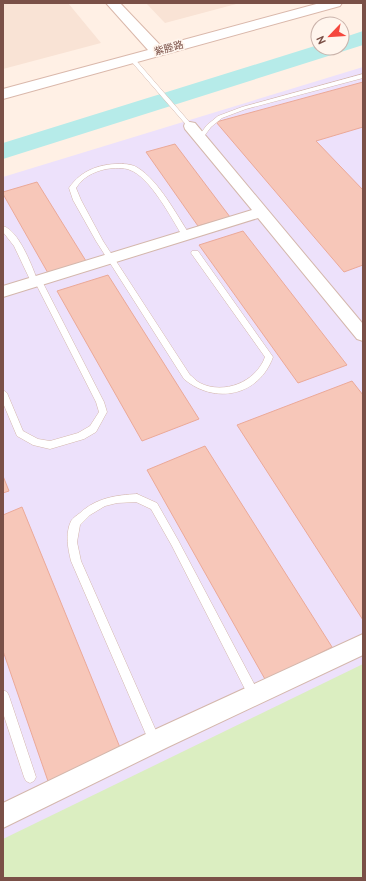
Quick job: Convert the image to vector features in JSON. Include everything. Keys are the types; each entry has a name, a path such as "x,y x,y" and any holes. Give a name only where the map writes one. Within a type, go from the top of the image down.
{"street":[{"path":"113,3 158,52"},
{"name":"紫塍路","path":"3,94 335,3"},
{"path":"190,126 363,335"},
{"path":"3,292 261,212"},
{"path":"3,816 155,742 363,644"}],"lane":[{"path":"132,59 190,126"},
{"path":"200,138 209,126 220,117 244,108 363,76"},
{"path":"186,235 148,180 135,169 125,166 106,167 91,171 79,177 72,188 100,241 187,377 197,385 218,391 236,389 261,375 268,364 270,357 195,253"},
{"path":"3,228 8,232 37,282 100,402 102,412 93,429 81,436 50,445 36,442 20,432 3,393"},
{"path":"155,742 76,561 72,542 75,523 87,512 102,503 117,499 137,498 154,506 182,556 254,695"},
{"path":"3,696 30,778"}],"shaded area":[{"path":"3,3 68,3 101,43 3,69"},
{"path":"146,3 240,3 165,23"},
{"path":"363,67 363,878 3,878 3,177"}],"green space":[{"path":"363,664 363,878 3,878 3,839"}],"building":[{"path":"363,82 363,127 316,141 363,190 363,265 344,272 216,122"},
{"path":"175,144 230,217 198,226 146,152"},
{"path":"37,182 86,261 48,273 3,194 3,192"},
{"path":"243,231 347,365 298,383 199,245"},
{"path":"108,275 199,419 142,441 57,291"},
{"path":"352,381 363,395 363,620 237,425"},
{"path":"205,446 332,647 266,681 147,470"},
{"path":"3,476 9,491 3,493"},
{"path":"22,507 121,750 49,784 3,651 3,515"}],"waterway":[{"path":"350,42 363,38"},
{"path":"3,151 310,55"}]}
